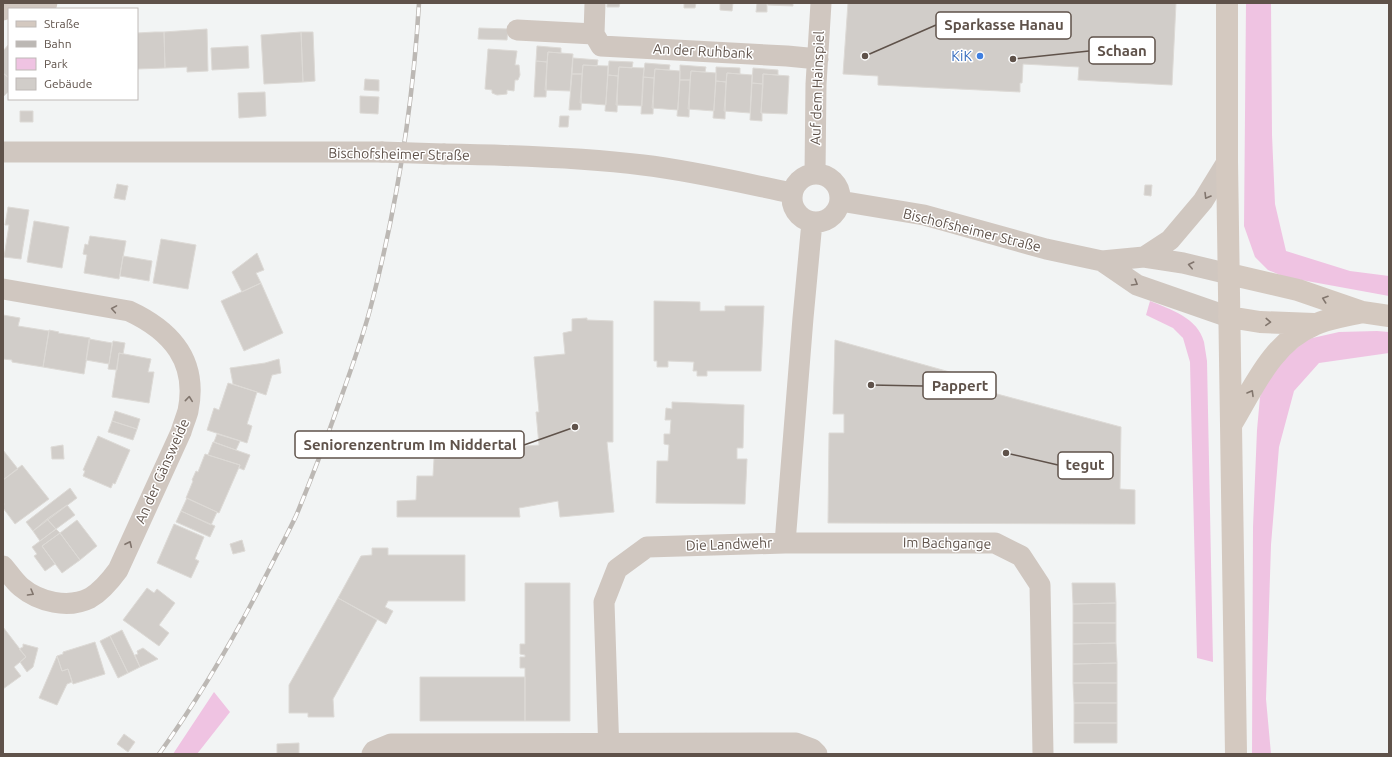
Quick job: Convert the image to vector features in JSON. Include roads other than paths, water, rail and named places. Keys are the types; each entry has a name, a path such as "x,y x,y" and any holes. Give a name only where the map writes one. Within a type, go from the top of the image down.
{"main road":[{"path":"1226,3 1236,754"},
{"path":"1229,274 1298,290 1362,312 1389,316"},
{"path":"1231,426 1272,358 1294,335 1314,324 1362,312"},
{"path":"1229,317 1260,322 1314,324"}],"street":[{"path":"8,8 19,4 47,3"},
{"path":"517,30 594,34 595,3"},
{"name":"Auf dem Hainspiel","path":"815,173 816,84 821,3"},
{"name":"An der Ruhbank","path":"594,34 601,46 818,59"},
{"name":"Bischofsheimer Straße","path":"3,152 382,152 590,159 690,172 792,193"},
{"path":"1144,257 1170,240 1203,201 1227,162"},
{"path":"815,173 828,177 835,183 839,191 840,200 838,210 831,217 822,221 812,222 802,218 796,211 792,202 792,193 802,178 815,173"},
{"name":"Bischofsheimer Straße","path":"840,200 924,215 1046,249 1102,261"},
{"name":"Die Landwehr","path":"609,749 604,602 617,569 647,547 785,543 812,222"},
{"path":"1102,261 1144,257 1183,263 1229,274"},
{"path":"1102,261 1137,285 1229,317"},
{"name":"An der Gänsweide","path":"3,289 129,311 147,319 163,332 175,345 184,360 188,375 190,395 188,412 181,432 118,570 104,587 90,598 79,602 62,604 50,602 39,598 20,587 3,566"},
{"name":"Im Bachgange","path":"785,543 995,543 1021,556 1040,585 1043,754"},
{"path":"372,754 374,751 391,744 609,749 796,743 812,748 817,754"}],"railway":[{"path":"159,754 198,696 234,636 296,516 318,461 356,355 365,329 381,265 403,154 413,79 419,3"}],"place":[{"name":"Sparkasse Hanau","path":"865,56"},
{"name":"KiK","path":"980,56"},
{"name":"Schaan","path":"1013,59"},
{"name":"Pappert","path":"871,385"},
{"name":"Seniorenzentrum Im Niddertal","path":"575,427"},
{"name":"tegut","path":"1006,453"}]}
